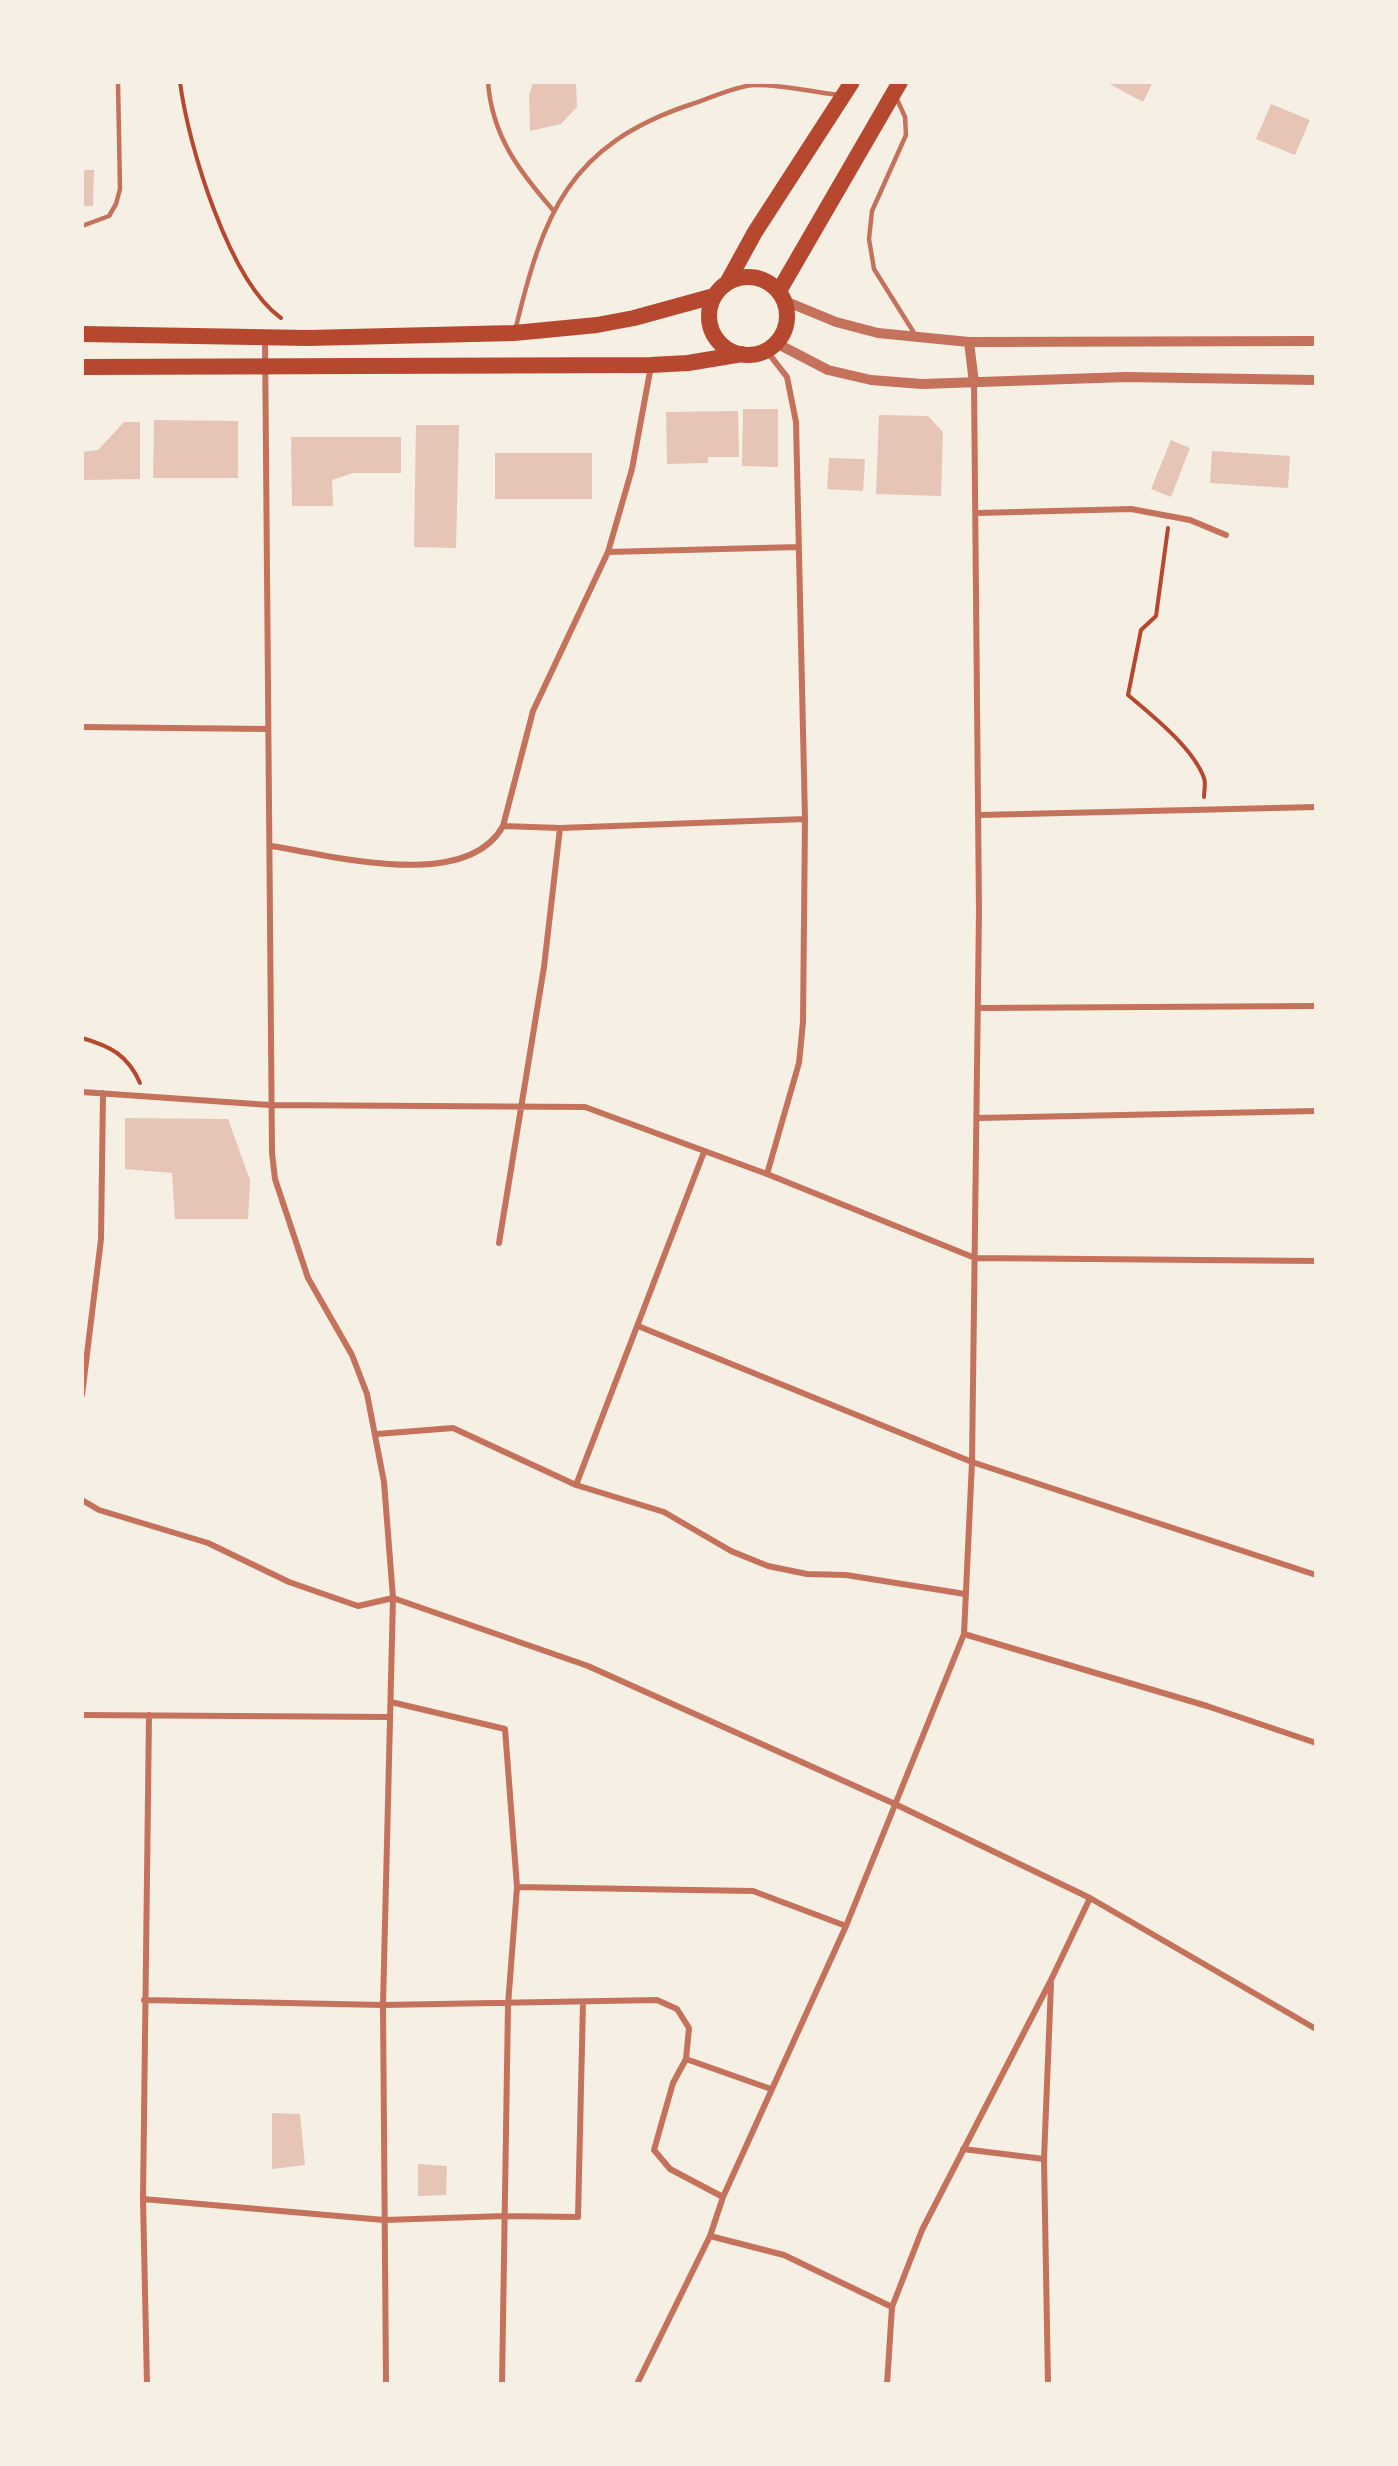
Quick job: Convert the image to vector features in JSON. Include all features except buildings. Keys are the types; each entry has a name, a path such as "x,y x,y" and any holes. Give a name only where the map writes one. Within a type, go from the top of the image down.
{"highway":[{"path":"782,296 897,88"},
{"path":"742,354 728,349 713,332 709,310 714,296 727,283 756,232 848,89"},
{"path":"82,367 651,365 687,363 771,347 787,323 782,296 768,282 755,277 740,278 727,283"},
{"path":"82,334 308,338 514,333 625,320 714,296"}],"street":[{"path":"782,296 836,322 918,338 969,342 1316,341"},
{"path":"265,336 272,1153 283,1203 308,1278 352,1356 367,1394 377,1434 384,1482 393,1598 383,2005 386,2384"},
{"path":"637,2384 710,2236 723,2197 846,1926 964,1634 972,1462 980,815 974,383 969,342"},
{"path":"771,347 828,370 871,380 921,384 1126,378 1316,380"},
{"path":"767,1174 800,1063 803,1022 804,819 793,400 787,377 771,347"},
{"path":"271,846 399,867 431,866 474,852 496,838 503,826 533,711 608,552 632,469 651,365"},
{"path":"977,513 1131,508 1170,516 1226,535"},
{"path":"608,552 798,547"},
{"path":"82,727 267,729"},
{"path":"980,815 1316,807"},
{"path":"503,826 561,828 804,819"},
{"path":"499,1243 544,967 561,828"},
{"path":"978,1008 1316,1006"},
{"path":"82,1092 270,1105 585,1107 767,1174 975,1258 1316,1261"},
{"path":"82,1395 101,1249 103,1093"},
{"path":"977,1118 1316,1111"},
{"path":"576,1485 704,1152"},
{"path":"638,1326 972,1462 1316,1575"},
{"path":"377,1434 453,1428 576,1485 664,1512 731,1551 768,1566 807,1574 846,1575 965,1594"},
{"path":"82,1500 108,1514 208,1543 289,1582 358,1606 393,1598 588,1666 895,1804 1090,1898 1316,2029"},
{"path":"964,1634 1207,1706 1316,1743"},
{"path":"391,1702 505,1729 517,1887 508,2005 502,2384"},
{"path":"82,1715 390,1717"},
{"path":"147,2384 143,2199 149,1716"},
{"path":"517,1887 753,1891 846,1926"},
{"path":"887,2384 892,2307 921,2230 1051,1980 1090,1898"},
{"path":"1048,2384 1044,2159 1051,1980"},
{"path":"144,2000 383,2005 508,2005 657,2000 677,2009 689,2028 686,2059 673,2083 654,2150 670,2169 723,2197"},
{"path":"143,2199 384,2220 505,2216 578,2217 583,2002"},
{"path":"686,2059 771,2089"},
{"path":"963,2149 1044,2159"},
{"path":"710,2236 784,2255 892,2307"}],"lane":[{"path":"82,226 109,216 117,204 120,189 118,82"},
{"path":"488,82 490,109 504,144 529,182 553,210"},
{"path":"514,333 531,264 553,210 586,165 624,135 674,110 752,84 848,89"},
{"path":"897,88 905,117 906,135 872,211 869,239 874,269 918,338"}],"path":[{"path":"180,82 184,114 213,206 248,282 270,311 308,338"},
{"path":"1170,516 1156,616 1141,630 1128,695 1156,719 1186,750 1205,780 1203,809"},
{"path":"82,1038 110,1046 135,1071 146,1095"}]}
